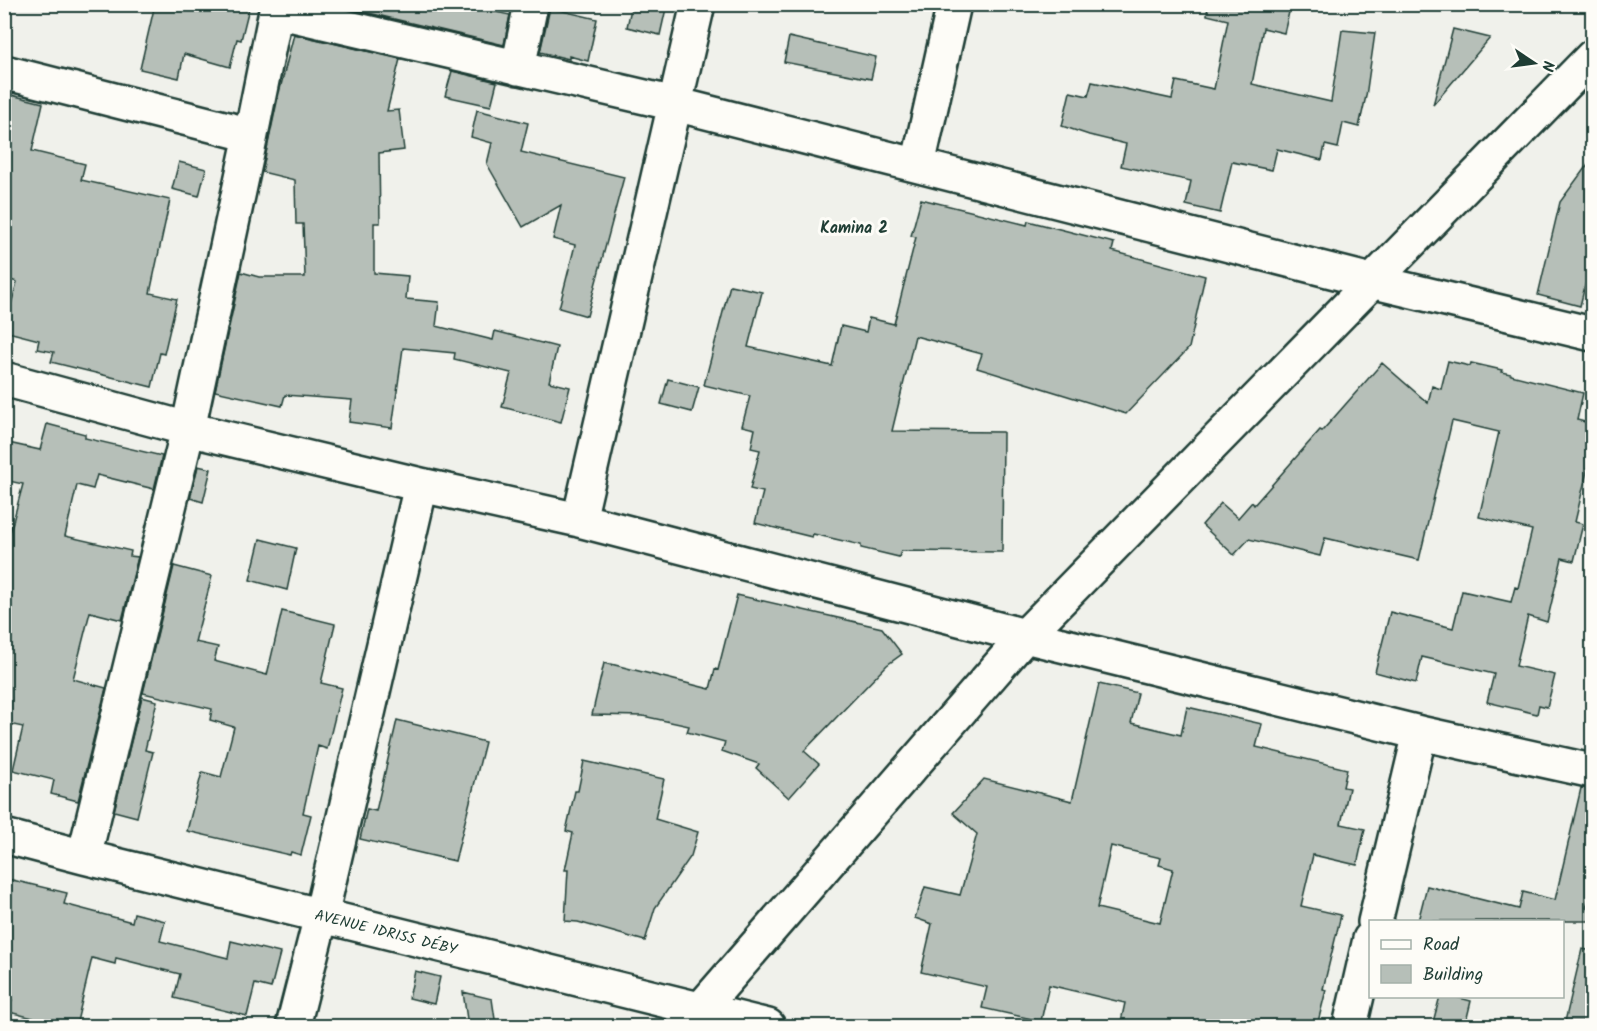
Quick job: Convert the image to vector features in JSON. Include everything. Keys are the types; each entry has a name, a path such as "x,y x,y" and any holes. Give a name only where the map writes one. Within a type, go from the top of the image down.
{"street":[{"path":"518,68 531,4"},
{"path":"579,520 698,4"},
{"path":"918,165 954,4"},
{"path":"84,857 188,429 277,8 518,68 675,104 1371,281 1593,334"},
{"path":"691,1018 1025,636 1593,57"},
{"path":"4,72 251,135"},
{"path":"4,379 188,429 579,520 1025,636 1420,733 1593,771"},
{"path":"293,1026 321,916 421,485"},
{"path":"1375,920 1420,733"},
{"name":"AVENUE IDRISS DÉBY","path":"4,836 321,916 691,1018 768,1026"},
{"path":"1350,1026 1369,947"}],"building":[{"path":"155,4 250,4 241,40 237,39 230,67 184,54 179,78 140,69"},
{"path":"331,4 487,4 486,10 510,15 504,45"},
{"path":"632,4 667,4 660,35 627,27"},
{"path":"1208,4 1291,4 1284,33 1263,28 1252,84 1331,102 1342,30 1375,33 1359,127 1343,123 1338,148 1325,145 1322,160 1277,149 1272,170 1232,162 1220,213 1186,205 1191,181 1121,166 1126,144 1062,126 1070,92 1088,96 1092,82 1172,99 1176,81 1214,89 1228,20 1207,15"},
{"path":"550,8 597,19 588,61 540,52"},
{"path":"1453,29 1490,38 1433,105"},
{"path":"294,34 400,59 387,111 399,110 404,150 379,153 380,223 374,223 374,273 408,276 406,299 439,302 436,326 493,340 495,331 557,347 549,382 570,387 561,422 502,407 511,373 454,359 455,353 403,348 392,428 349,422 352,400 285,395 282,406 215,391 241,272 259,277 305,277 303,224 296,224 295,180 262,172"},
{"path":"789,37 876,57 871,79 784,62"},
{"path":"452,71 497,82 491,106 445,96"},
{"path":"11,95 43,103 32,151 85,164 81,180 170,200 150,293 177,299 164,354 160,353 152,387 51,362 54,352 37,349 39,340 4,331 17,282 4,278 4,121"},
{"path":"477,110 528,123 521,152 624,177 587,316 559,308 575,245 553,239 561,205 523,227 487,164 492,143 471,137"},
{"path":"1593,157 1593,254 1580,306 1538,295 1560,202"},
{"path":"179,162 206,169 199,196 172,189"},
{"path":"921,199 1027,225 1028,221 1114,243 1112,251 1205,276 1189,348 1126,414 977,368 982,354 915,336 892,431 1003,432 1002,552 901,551 899,557 861,548 861,545 813,534 812,537 755,523 763,492 750,489 760,450 751,448 755,429 742,426 750,396 704,385 730,285 762,292 748,347 832,366 841,326 866,332 869,318 894,324 916,237 911,236"},
{"path":"1448,361 1470,366 1471,363 1502,370 1501,372 1511,375 1583,393 1577,420 1593,424 1593,446 1575,522 1583,524 1574,561 1562,558 1547,622 1528,616 1516,666 1555,675 1547,707 1539,705 1537,714 1487,702 1494,674 1422,657 1416,683 1375,672 1390,612 1453,628 1462,591 1511,602 1515,587 1518,588 1532,530 1479,517 1499,432 1452,421 1419,560 1325,538 1320,556 1249,539 1234,555 1202,525 1221,503 1238,518 1252,502 1254,505 1382,363 1428,403 1432,386 1441,389"},
{"path":"668,379 699,387 692,412 661,404"},
{"path":"47,424 85,434 85,438 162,456 154,489 97,475 93,489 77,485 65,536 131,551 130,556 138,557 122,620 90,612 73,679 106,688 78,801 51,794 54,780 13,770 23,727 4,723 4,555 23,484 4,480 4,442 40,450"},
{"path":"198,466 211,469 203,502 190,498"},
{"path":"260,539 296,548 287,590 250,580"},
{"path":"174,566 212,576 195,642 218,647 214,661 267,675 282,611 335,624 321,683 342,688 327,749 318,746 303,813 311,815 301,855 291,852 290,855 187,831 202,772 221,777 234,727 210,720 212,709 143,693"},
{"path":"737,595 882,628 902,654 887,665 804,751 819,764 789,798 756,768 759,764 722,751 725,742 687,732 689,726 643,716 592,715 604,663 710,689 715,669 718,670"},
{"path":"1099,684 1138,693 1131,723 1181,735 1187,707 1262,724 1256,747 1347,769 1343,787 1349,788 1341,824 1365,829 1357,865 1313,855 1301,906 1341,915 1323,989 1326,990 1317,1026 1120,1026 1125,1003 1049,985 1041,1021 982,1008 987,987 921,972 932,924 915,918 925,887 960,895 977,834 953,813 984,779 1072,801","holes":["1111,846 1161,858 1159,865 1173,869 1160,923 1097,908"]},
{"path":"142,697 157,701 145,750 153,752 137,817 114,811"},
{"path":"397,720 485,742 455,861 360,839 367,809 376,811"},
{"path":"584,761 664,779 655,819 698,832 691,856 655,908 645,941 578,922 565,921 568,870 565,870 573,833 566,831"},
{"path":"1581,788 1593,789 1593,883 1586,908 1593,910 1593,921 1418,920 1427,886 1519,909 1523,892 1555,900"},
{"path":"4,878 67,893 64,904 132,922 134,913 165,921 160,941 228,958 231,941 280,953 271,988 255,984 247,1016 174,998 180,974 116,958 115,964 92,958 76,1026 43,1026 45,1021 9,1012 12,1000 4,998"},
{"path":"1582,949 1593,951 1593,1026 1564,1026"},
{"path":"415,971 440,977 434,1004 409,998"},
{"path":"463,992 492,999 496,1026 468,1026"},
{"path":"1439,998 1460,998 1471,1001 1465,1026 1432,1026"}],"district":[{"name":"Kamina 2","path":"854,227"}]}
